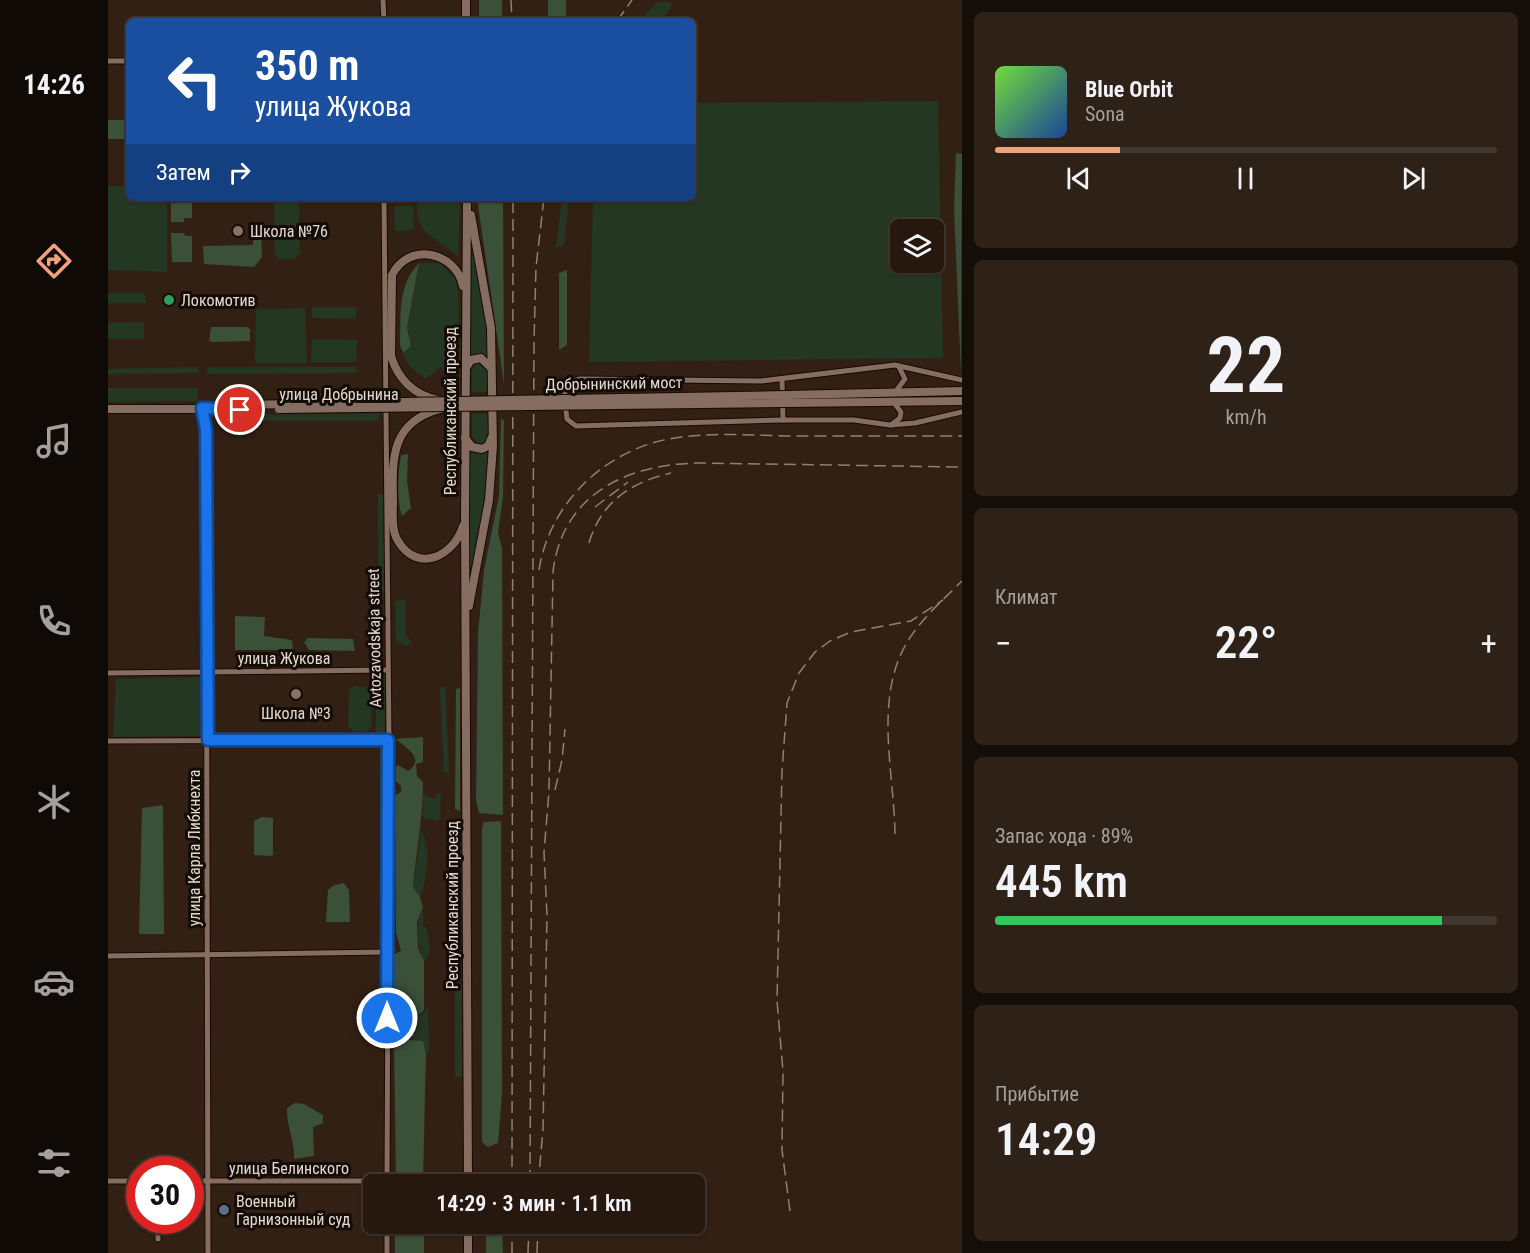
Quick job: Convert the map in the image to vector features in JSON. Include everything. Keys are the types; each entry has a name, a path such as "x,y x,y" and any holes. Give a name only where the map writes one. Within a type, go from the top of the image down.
{"main road":[{"path":"466,0 466,18"},
{"name":"Республиканский проезд","path":"468,201 465,517 468,1174"},
{"name":"Республиканский проезд","path":"466,624 489,500 493,433 490,318 469,201"},
{"path":"441,404 419,393 402,378 395,367 391,356 392,275 402,262 419,255 436,255 448,260 456,269 462,282 466,304"},
{"path":"465,370 471,360 481,358 490,364 492,372"},
{"path":"892,397 962,391"},
{"path":"892,397 962,401"},
{"name":"Добрынинский мост","path":"441,404 892,397"},
{"path":"441,404 408,426 396,445 392,469 395,535 403,549 426,559 444,555 451,550 461,534 465,517"},
{"name":"улица Добрынина","path":"108,409 441,404"},
{"path":"465,438 472,447 482,449 488,446 493,433"},
{"path":"468,1234 468,1253"}],"street":[{"path":"383,0 384,18"},
{"path":"108,61 126,61"},
{"name":"Avtozavodskaja street","path":"384,201 388,670 387,1174"},
{"path":"890,425 896,423 901,412 892,397 905,379 903,370 895,365"},
{"path":"962,380 895,365 782,379 704,382 679,378 580,379 569,381 566,385 564,402 567,419 576,426 783,420 854,420 890,425 915,423 962,412"},
{"path":"782,379 783,420"},
{"name":"улица Карла Либкнехта","path":"202,408 206,429 208,672 208,1253"},
{"name":"улица Жукова","path":"108,673 388,670"},
{"path":"108,741 388,740"},
{"path":"108,956 387,952"},
{"path":"108,1181 126,1181"},
{"name":"улица Белинского","path":"204,1181 363,1183"},
{"path":"158,1234 158,1239"},
{"path":"387,1234 387,1253"}],"green space":[{"path":"479,0 502,0 502,18 479,18"},
{"path":"548,0 566,0 566,18 548,18"},
{"path":"657,2 669,2 672,5 661,18 642,18"},
{"path":"938,101 940,219 890,219 890,273 941,273 943,358 589,362 593,201 696,201 696,103"},
{"path":"108,120 126,120 126,139 108,139"},
{"path":"956,153 962,154 961,374 954,209"},
{"path":"108,186 126,186 126,201 167,201 167,272 108,270"},
{"path":"171,201 192,201 192,218 184,218 184,222 171,222"},
{"path":"278,201 299,202 300,253 295,259 278,259 275,255 274,205"},
{"path":"418,201 460,201 458,256 427,233 421,226 417,209"},
{"path":"477,201 503,201 504,384"},
{"path":"562,201 569,201 564,246 556,247"},
{"path":"413,205 414,230 395,231 394,206"},
{"path":"470,230 486,308 489,358 481,353 468,358"},
{"path":"171,233 184,233 185,236 192,236 192,262 172,262"},
{"path":"254,233 261,233 262,257 254,267 204,264 203,246 253,245"},
{"path":"419,263 440,263 456,279 459,302 458,388 449,384 441,367 425,379 409,366 403,353 411,345 407,327"},
{"path":"419,263 407,327 411,346 403,353 400,345 402,301 407,281"},
{"path":"567,270 567,345 559,350 559,273"},
{"path":"108,293 145,293 146,303 108,303"},
{"path":"312,307 356,307 356,319 312,318"},
{"path":"305,308 307,363 255,363 256,309"},
{"path":"144,322 144,339 108,339 108,323"},
{"path":"211,327 247,327 250,329 250,341 209,341"},
{"path":"312,339 357,340 356,362 311,362"},
{"path":"479,361 488,369 489,392 472,392 472,367"},
{"path":"199,367 198,373 108,374 108,369"},
{"path":"207,367 356,367 357,373 207,374"},
{"path":"108,388 198,388 198,401 108,402"},
{"path":"379,413 379,421 217,421 217,415"},
{"path":"489,413 489,435 485,443 478,444 472,436 472,414"},
{"path":"501,418 504,421 503,497 498,533 502,548 503,815 479,813 476,800 478,633 484,570 499,496"},
{"path":"469,449 477,453 490,449 487,499 470,578"},
{"path":"408,454 407,481 411,508 402,516 398,494 399,470 401,455"},
{"path":"378,494 384,494 385,593 378,594"},
{"path":"405,600 406,636 413,643 407,646 396,642 395,601"},
{"path":"235,616 265,617 264,636 292,640 293,650 235,650"},
{"path":"308,638 353,639 355,651 309,650 304,642"},
{"path":"385,675 385,736 376,736 376,676"},
{"path":"203,677 203,736 113,737 116,679"},
{"path":"356,686 368,687 372,691 371,727 367,732 354,731 348,727 349,689"},
{"path":"440,687 445,687 449,772 444,773"},
{"path":"460,688 460,811 455,809 456,689"},
{"path":"423,737 423,762 416,764 417,776 423,782 423,795 413,887 423,907 417,922 418,948 424,961 424,1010 404,1028 394,1031 393,955 401,951 396,933 395,795 401,792 401,786 396,781 396,767 398,765 408,771 415,762 412,753 396,739"},
{"path":"386,747 385,948 380,948 380,748"},
{"path":"437,793 441,793 440,817 437,821 423,818 423,794 434,799"},
{"path":"163,805 164,934 139,934 142,808"},
{"path":"262,817 273,818 273,855 271,856 254,855 254,821"},
{"path":"501,821 502,1094 498,1143 488,1147 482,1142 482,828 484,822"},
{"path":"421,831 426,846 427,863 420,897 413,888"},
{"path":"344,883 349,890 350,922 326,922 328,890 334,885"},
{"path":"423,907 423,925 427,928 430,952 424,961 419,947 418,934"},
{"path":"462,984 462,1076 455,1078 455,987"},
{"path":"428,1007 429,1053 426,1053 423,1041 412,1040 411,1020 419,1017"},
{"path":"394,1038 423,1041 426,1053 423,1174 396,1174"},
{"path":"295,1103 304,1104 323,1115 323,1123 313,1127 314,1156 294,1159 287,1108"},
{"path":"395,1234 424,1234 424,1253 395,1253"},
{"path":"486,1234 502,1234 503,1253 486,1253"}],"railway":[{"path":"511,0 512,18"},
{"path":"619,18 632,0"},
{"path":"512,1174 513,201"},
{"path":"530,1174 534,341 536,267 544,201"},
{"path":"539,570 554,523 583,484 602,468 645,445 669,439 718,435 962,436"},
{"path":"539,1174 543,1130 547,916 544,852 549,791 553,572 559,545 569,522 584,503 602,489 624,477 647,469 672,465 699,463 962,467"},
{"path":"589,543 601,516 620,496 643,482 671,473"},
{"path":"595,507 628,482"},
{"path":"895,834 888,727 889,701 894,675 903,651 917,628 962,581"},
{"path":"790,1211 782,1150 783,1071 777,1001 782,771 787,703 799,673 815,652 830,641 851,632 911,621 943,600"},
{"path":"555,790 562,760 565,729"},
{"path":"512,1234 512,1253"},
{"path":"528,1253 529,1234"},
{"path":"537,1253 538,1234"}],"place":[{"name":"Школа №76","path":"238,231"},
{"name":"Локомотив","path":"169,300"},
{"name":"Школа №3","path":"296,694"},
{"name":"Военный Гарнизонный суд","path":"224,1210"}],"route":[{"path":"240,410 202,408 206,429 208,740 388,740 387,1018"}]}
